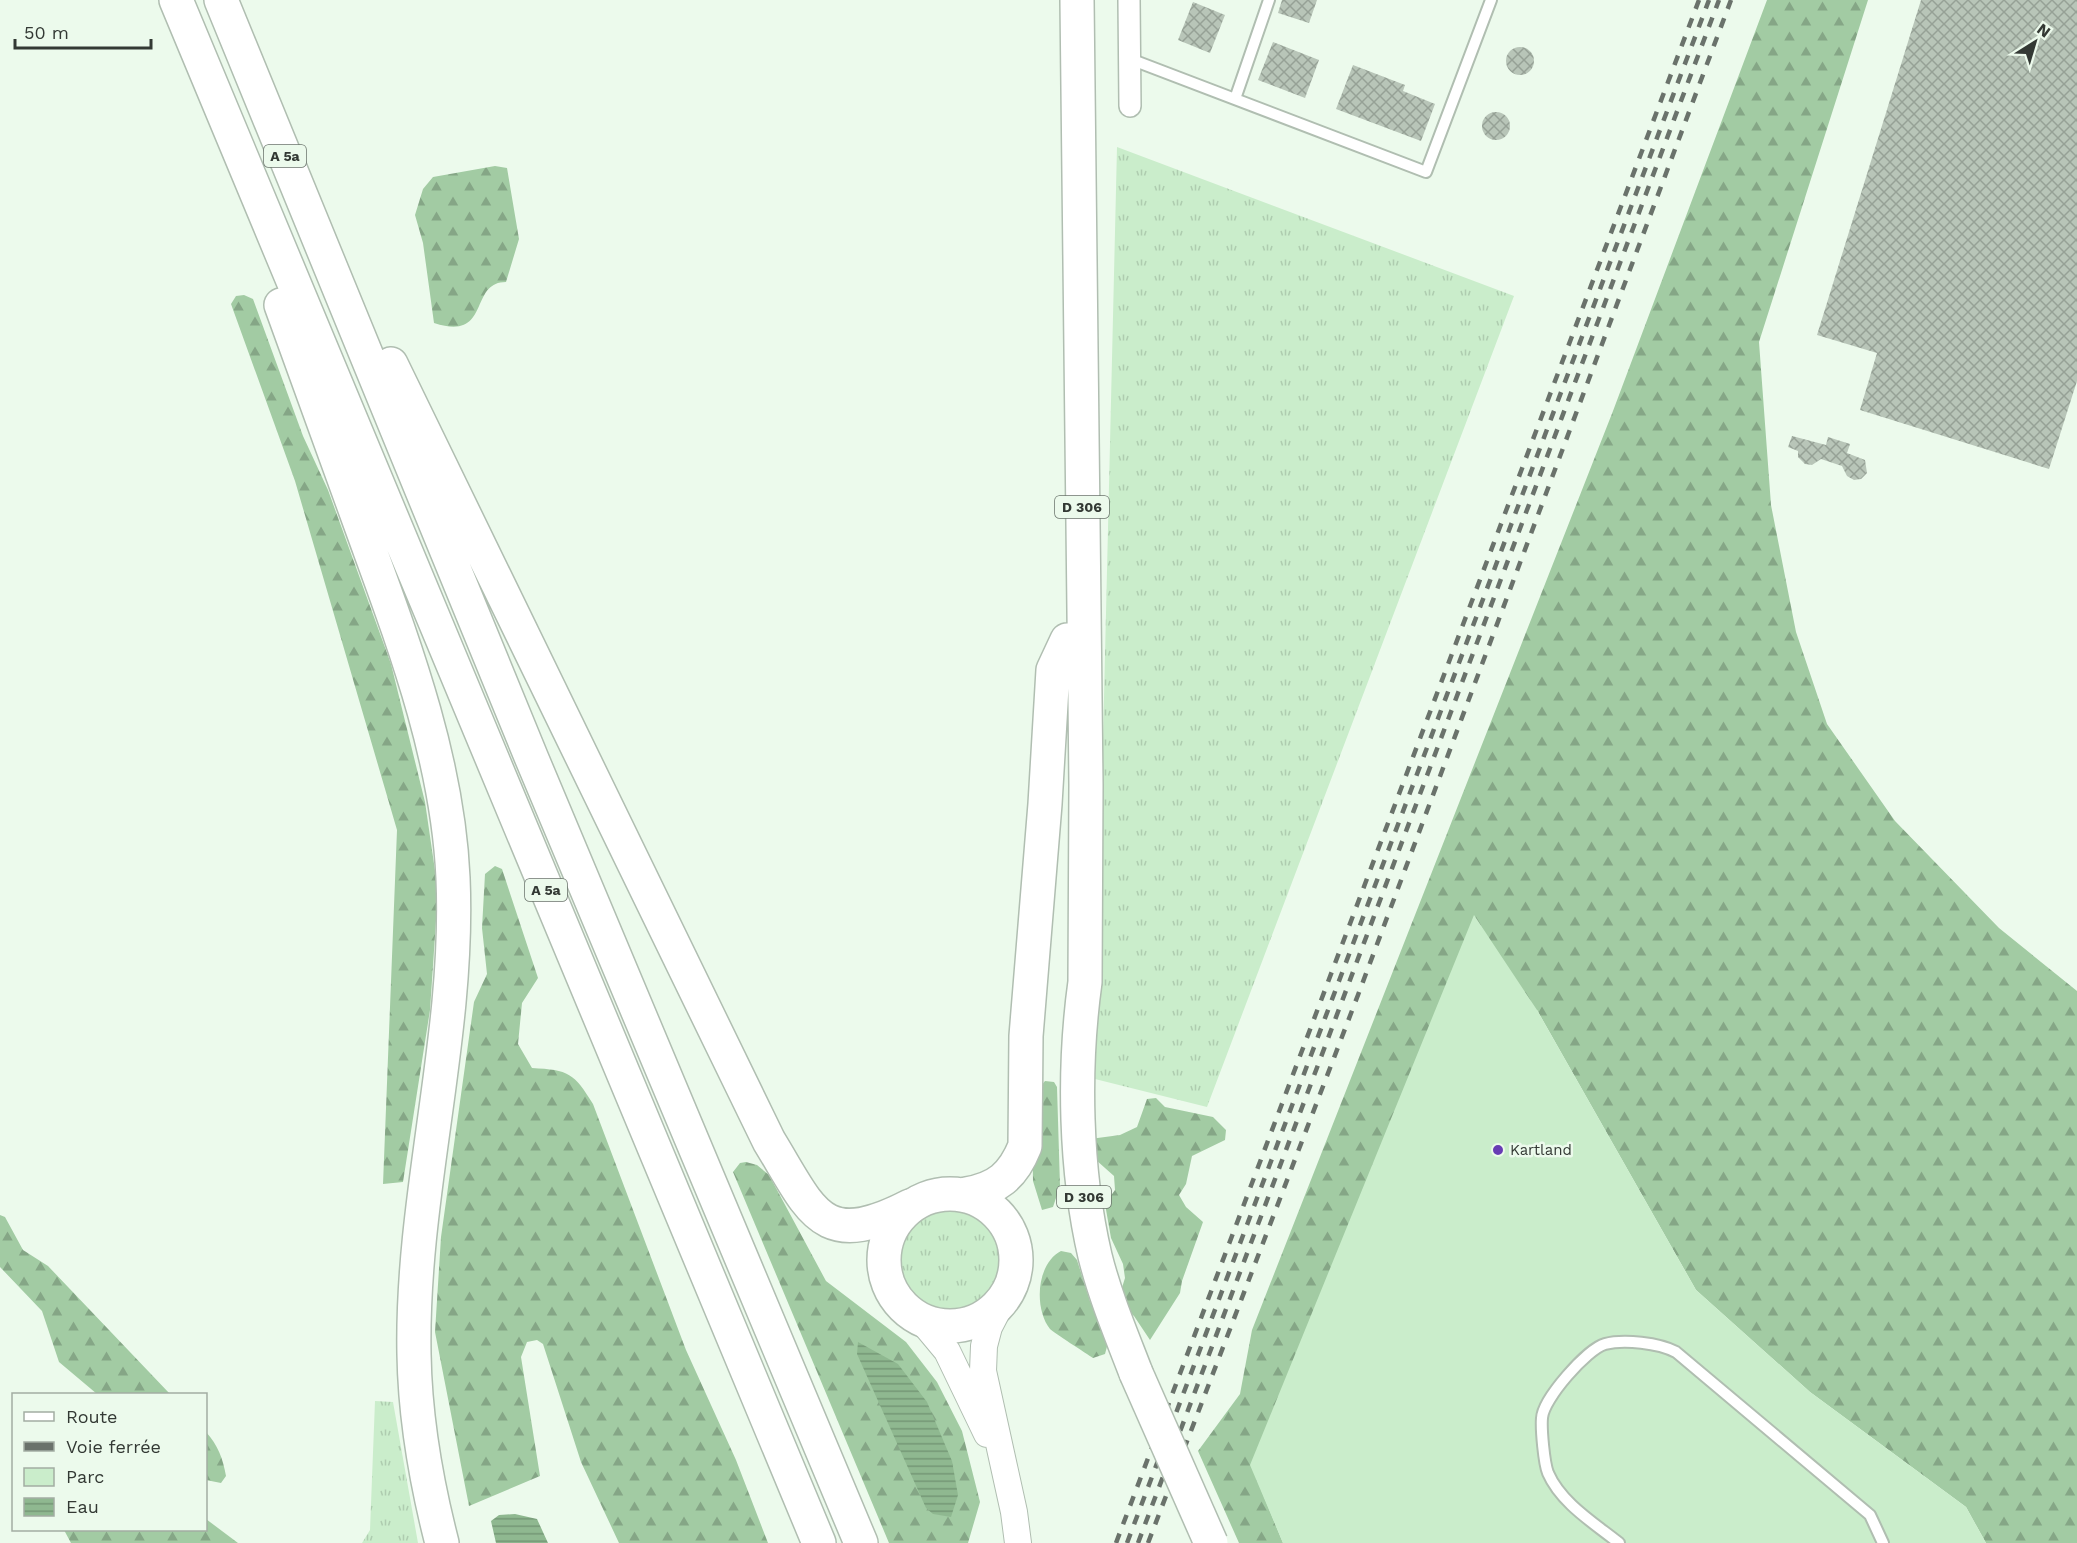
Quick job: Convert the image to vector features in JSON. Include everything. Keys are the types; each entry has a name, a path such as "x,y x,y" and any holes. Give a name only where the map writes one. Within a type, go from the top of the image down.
{"main road":[{"name":"A 5a","path":"176,0 272,236 292,276 819,1543"},
{"name":"A 5a","path":"221,0 532,759 861,1543"},
{"name":"D 306","path":"1062,0 1066,640 1074,981 1081,1013"},
{"name":"D 306","path":"1077,0 1086,785 1085,982 1081,1013 1079,1146 1084,1197 1096,1257 1112,1312 1211,1543"},
{"path":"272,236 271,278 404,643 432,744 453,876 453,953 447,1032 420,1253 414,1354 419,1423 430,1496 442,1543"},
{"path":"349,312 380,341 769,1141 805,1199 821,1217 837,1226 867,1224 884,1220 910,1206 945,1193 966,1194 987,1191 1001,1181 1020,1159 1025,1146 1026,1036 1045,804 1053,670 1066,640"},
{"path":"910,1206 896,1220 886,1239 882,1260 888,1284 900,1305 922,1321 945,1327 967,1325 988,1316 1004,1298 1013,1283 1015,1239 1004,1219 987,1203 966,1194"}],"street":[{"path":"1129,0 1130,106"},
{"path":"1004,1298 987,1337 983,1371 1018,1543"},
{"path":"922,1321 947,1351 1005,1472"}],"lane":[{"path":"1234,99 1269,0"},
{"path":"1130,60 1426,172 1491,0"},
{"path":"1619,1543 1563,1497 1547,1471 1541,1418 1548,1401 1590,1351 1606,1344 1661,1344 1676,1352 1870,1515 1883,1543"}],"green space":[{"path":"1767,0 1868,0 1759,342 1771,505 1796,632 1827,724 1895,821 1999,928 2077,991 2077,1543 1986,1543 1966,1507 1810,1392 1696,1290 1537,1010 1251,1465 1283,1543 1239,1543 1198,1451 1240,1394 1252,1330 1613,411"},
{"path":"1117,147 1514,296 1207,1107 1095,1079"},
{"path":"495,166 507,168 519,239 506,282 494,285 487,291 478,310 464,325 452,327 434,323 423,243 415,215 423,189 433,177"},
{"path":"244,295 253,299 303,436 328,490 391,664 425,802 438,891 430,1010 403,1182 383,1184 397,830 295,481 231,304 236,296"},
{"path":"495,866 502,869 538,978 522,1003 518,1044 532,1068 554,1070 569,1075 581,1086 593,1104 686,1350 736,1460 768,1543 619,1543 581,1462 543,1344 537,1340 527,1342 521,1357 540,1476 469,1506 435,1332 441,1237 474,1002 487,974 482,928 485,874"},
{"name":"Kartland","path":"1474,915 1537,1010 1696,1290 1810,1392 1966,1507 1986,1543 1283,1543 1250,1465"},
{"path":"1045,1081 1054,1082 1057,1087 1060,1186 1053,1207 1042,1210 1033,1181 1032,1113 1036,1092"},
{"path":"1156,1098 1165,1107 1213,1117 1226,1130 1225,1140 1192,1156 1186,1184 1179,1195 1186,1207 1203,1222 1180,1293 1150,1340 1134,1316 1121,1305 1120,1294 1125,1278 1123,1264 1111,1238 1105,1204 1115,1190 1114,1176 1087,1152 1090,1139 1120,1135 1137,1127 1147,1099"},
{"path":"740,1163 757,1165 769,1175 826,1281 906,1342 937,1382 962,1431 980,1502 968,1543 889,1543 733,1172"},
{"path":"952,1207 972,1211 989,1223 1001,1240 1005,1260 1001,1280 989,1297 972,1309 952,1313 932,1309 915,1297 903,1280 899,1260 903,1240 915,1223 932,1211"},
{"path":"0,1215 5,1217 23,1250 48,1266 169,1393 96,1393 59,1362 42,1311 0,1267"},
{"path":"1061,1251 1071,1253 1077,1260 1090,1301 1109,1339 1105,1354 1093,1358 1052,1331 1045,1320 1040,1299 1042,1276 1046,1266"},
{"path":"375,1401 393,1402 418,1543 362,1543 370,1530"},
{"path":"207,1433 217,1447 223,1464 226,1476 221,1483 207,1480"},
{"path":"207,1520 238,1543 71,1543 65,1531 207,1531"}],"water":[{"path":"858,1342 898,1364 927,1402 952,1461 958,1495 951,1517 933,1514 926,1508 857,1354"},
{"path":"515,1514 537,1519 548,1543 496,1543 491,1521 499,1515"}],"building":[{"path":"1282,0 1317,0 1309,23 1278,13"},
{"path":"1921,0 2077,0 2077,381 2049,469 1860,410 1877,353 1817,335"},
{"path":"1193,2 1225,15 1210,53 1178,40"},
{"path":"1273,42 1319,60 1305,98 1258,80"},
{"path":"1520,47 1530,51 1534,61 1530,71 1520,75 1510,71 1506,61 1510,51"},
{"path":"1353,65 1405,85 1403,91 1435,104 1421,141 1336,109"},
{"path":"1496,112 1506,116 1510,126 1506,136 1496,140 1486,136 1482,126 1486,116"},
{"path":"1792,436 1826,445 1828,437 1850,444 1847,453 1865,460 1867,473 1861,479 1854,480 1847,476 1842,466 1821,459 1812,465 1805,464 1798,457 1798,451 1788,447"}],"railway":[{"path":"1116,1543 1699,0"},
{"path":"1127,1543 1709,0"},
{"path":"1138,1543 1719,0"},
{"path":"1148,1543 1358,995 1731,0"}],"place":[{"name":"Kartland","path":"1498,1150"}]}
